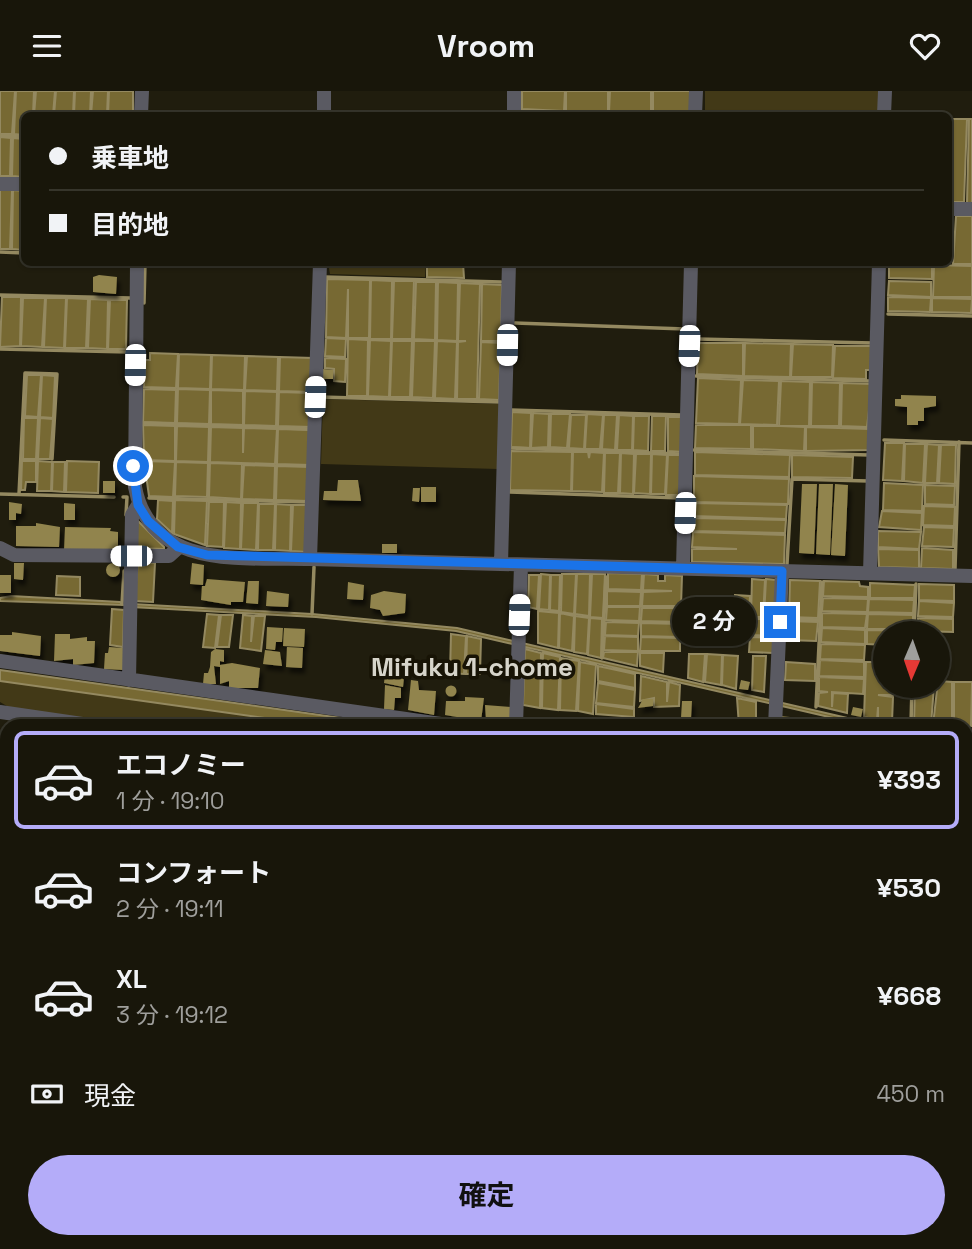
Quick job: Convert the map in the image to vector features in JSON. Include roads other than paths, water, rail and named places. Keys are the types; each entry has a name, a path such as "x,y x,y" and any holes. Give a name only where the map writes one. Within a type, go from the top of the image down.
{"street":[{"path":"141,112 142,91"},
{"path":"324,91 324,112"},
{"path":"514,91 514,112"},
{"path":"695,112 696,91"},
{"path":"884,112 885,91"},
{"path":"0,184 21,184"},
{"path":"952,209 972,209"},
{"path":"137,266 133,466 138,505 148,521 178,547 207,555 310,559 972,576"},
{"path":"310,559 320,266"},
{"path":"501,564 509,266"},
{"path":"683,568 691,266"},
{"path":"870,573 879,266"},
{"path":"129,680 132,515 138,505"},
{"path":"0,548 14,555 169,556 178,547"},
{"path":"516,719 521,565"},
{"path":"775,719 782,571"},
{"path":"0,661 405,719"},
{"path":"4,711 53,719"}],"waterway":[{"path":"0,136 21,137"},
{"path":"0,252 21,253"},
{"path":"144,303 145,266"},
{"path":"325,277 501,282"},
{"path":"0,295 130,298"},
{"path":"888,314 972,316"},
{"path":"515,323 685,329"},
{"path":"697,339 873,343"},
{"path":"0,349 128,352"},
{"path":"19,494 25,373 57,374 52,459"},
{"path":"696,376 870,381"},
{"path":"320,397 500,402"},
{"path":"511,410 682,415"},
{"path":"142,423 311,429"},
{"path":"884,440 972,443"},
{"path":"955,569 959,442"},
{"path":"510,448 681,454"},
{"path":"694,450 869,455"},
{"path":"787,564 792,479 868,481"},
{"path":"510,492 681,498"},
{"path":"0,494 114,497"},
{"path":"123,497 127,497 126,515"},
{"path":"149,498 306,502"},
{"path":"312,614 314,567"},
{"path":"122,604 124,571"},
{"path":"602,658 606,577"},
{"path":"816,707 822,582"},
{"path":"914,621 916,584"},
{"path":"785,619 820,620"},
{"path":"911,719 912,698"}],"district":[{"name":"Mifuku 1-chome","path":"472,667"}]}
